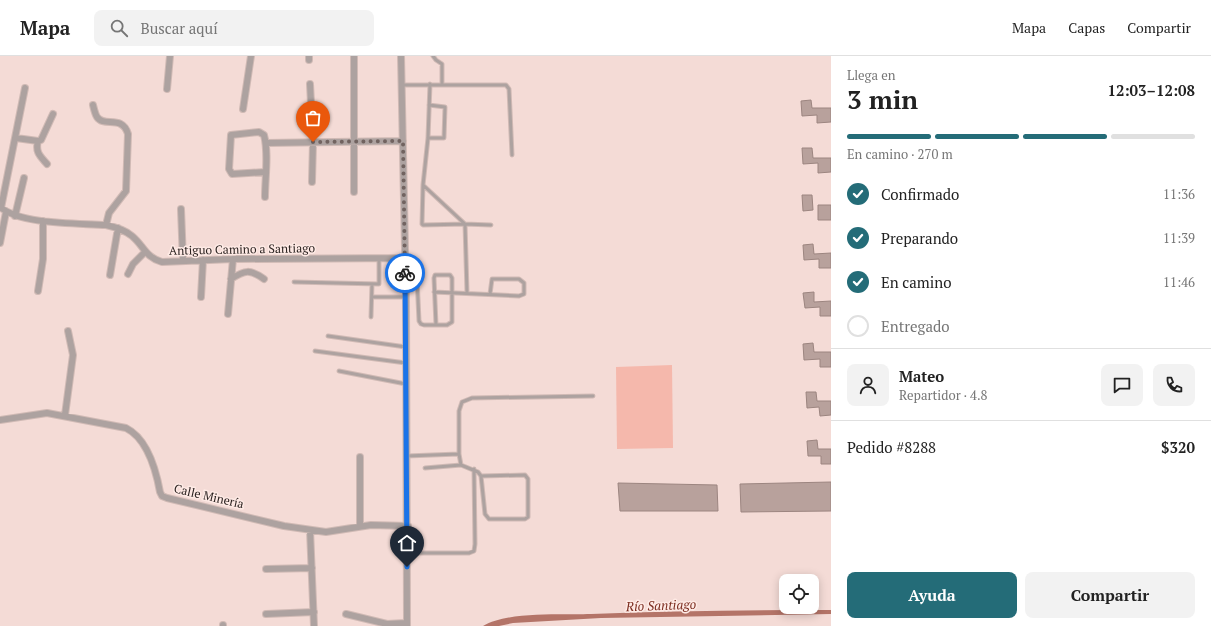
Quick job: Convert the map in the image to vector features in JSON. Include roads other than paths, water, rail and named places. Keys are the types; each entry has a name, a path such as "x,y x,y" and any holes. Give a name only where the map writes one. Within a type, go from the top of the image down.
{"street":[{"path":"167,89 170,56"},
{"path":"243,109 251,56"},
{"path":"354,56 354,192"},
{"path":"346,614 387,624 407,625 408,526 406,456 406,297 401,56"},
{"path":"310,84 313,142 312,182"},
{"path":"0,243 3,209 25,88"},
{"path":"93,105 96,117 100,120 122,124 126,127 128,134 126,191 109,213 106,225"},
{"path":"46,164 37,152 36,148 54,114"},
{"path":"265,197 266,172 266,142 264,135 262,132 231,135 228,169 230,172 232,174 266,172"},
{"path":"16,138 38,142"},
{"path":"266,142 403,141"},
{"path":"15,216 24,178"},
{"name":"Antiguo Camino a Santiago","path":"3,209 15,216 43,221 106,225 118,228 132,236 145,252 155,260 162,262 233,259 404,258"},
{"path":"181,209 183,261"},
{"path":"38,291 43,259 43,221"},
{"path":"110,275 118,228"},
{"path":"128,274 133,264 145,252"},
{"path":"228,314 233,259"},
{"path":"201,297 202,260"},
{"path":"231,279 248,271 254,272 264,279"},
{"path":"65,415 73,355 68,331"},
{"name":"Calle Minería","path":"0,420 39,413 65,415 126,428 132,431 152,460 162,496 284,526 310,530 334,531 360,526 408,526"},
{"path":"360,457 360,526"},
{"path":"310,530 314,626"},
{"path":"266,569 312,568"},
{"path":"266,614 314,612"}],"lane":[{"path":"433,56 442,64 442,84"},
{"path":"430,84 428,138 423,185 423,226 465,224 491,225"},
{"path":"402,85 506,85 509,89 512,155"},
{"path":"428,138 444,138 445,132 445,107 429,106"},
{"path":"423,185 465,224 467,292"},
{"path":"294,282 378,284 379,259"},
{"path":"405,277 418,278 420,324 436,325 447,325 452,322 452,278 448,274 435,275 434,292 436,325"},
{"path":"434,292 467,292 490,294 519,296 524,294 524,283 519,279 492,280 490,294"},
{"path":"371,317 372,284"},
{"path":"372,297 406,297"},
{"path":"328,336 406,347"},
{"path":"315,351 406,363"},
{"path":"339,371 406,384"},
{"path":"461,465 459,454 459,410 462,402 472,398 593,396"},
{"path":"406,456 459,454"},
{"path":"425,468 461,465 474,469 482,476 525,475 528,479 528,517 525,519 489,519 485,514 482,476"},
{"path":"407,553 469,553 474,551 474,469"}],"water label":[{"name":"Río Santiago","path":"661,605"}]}
